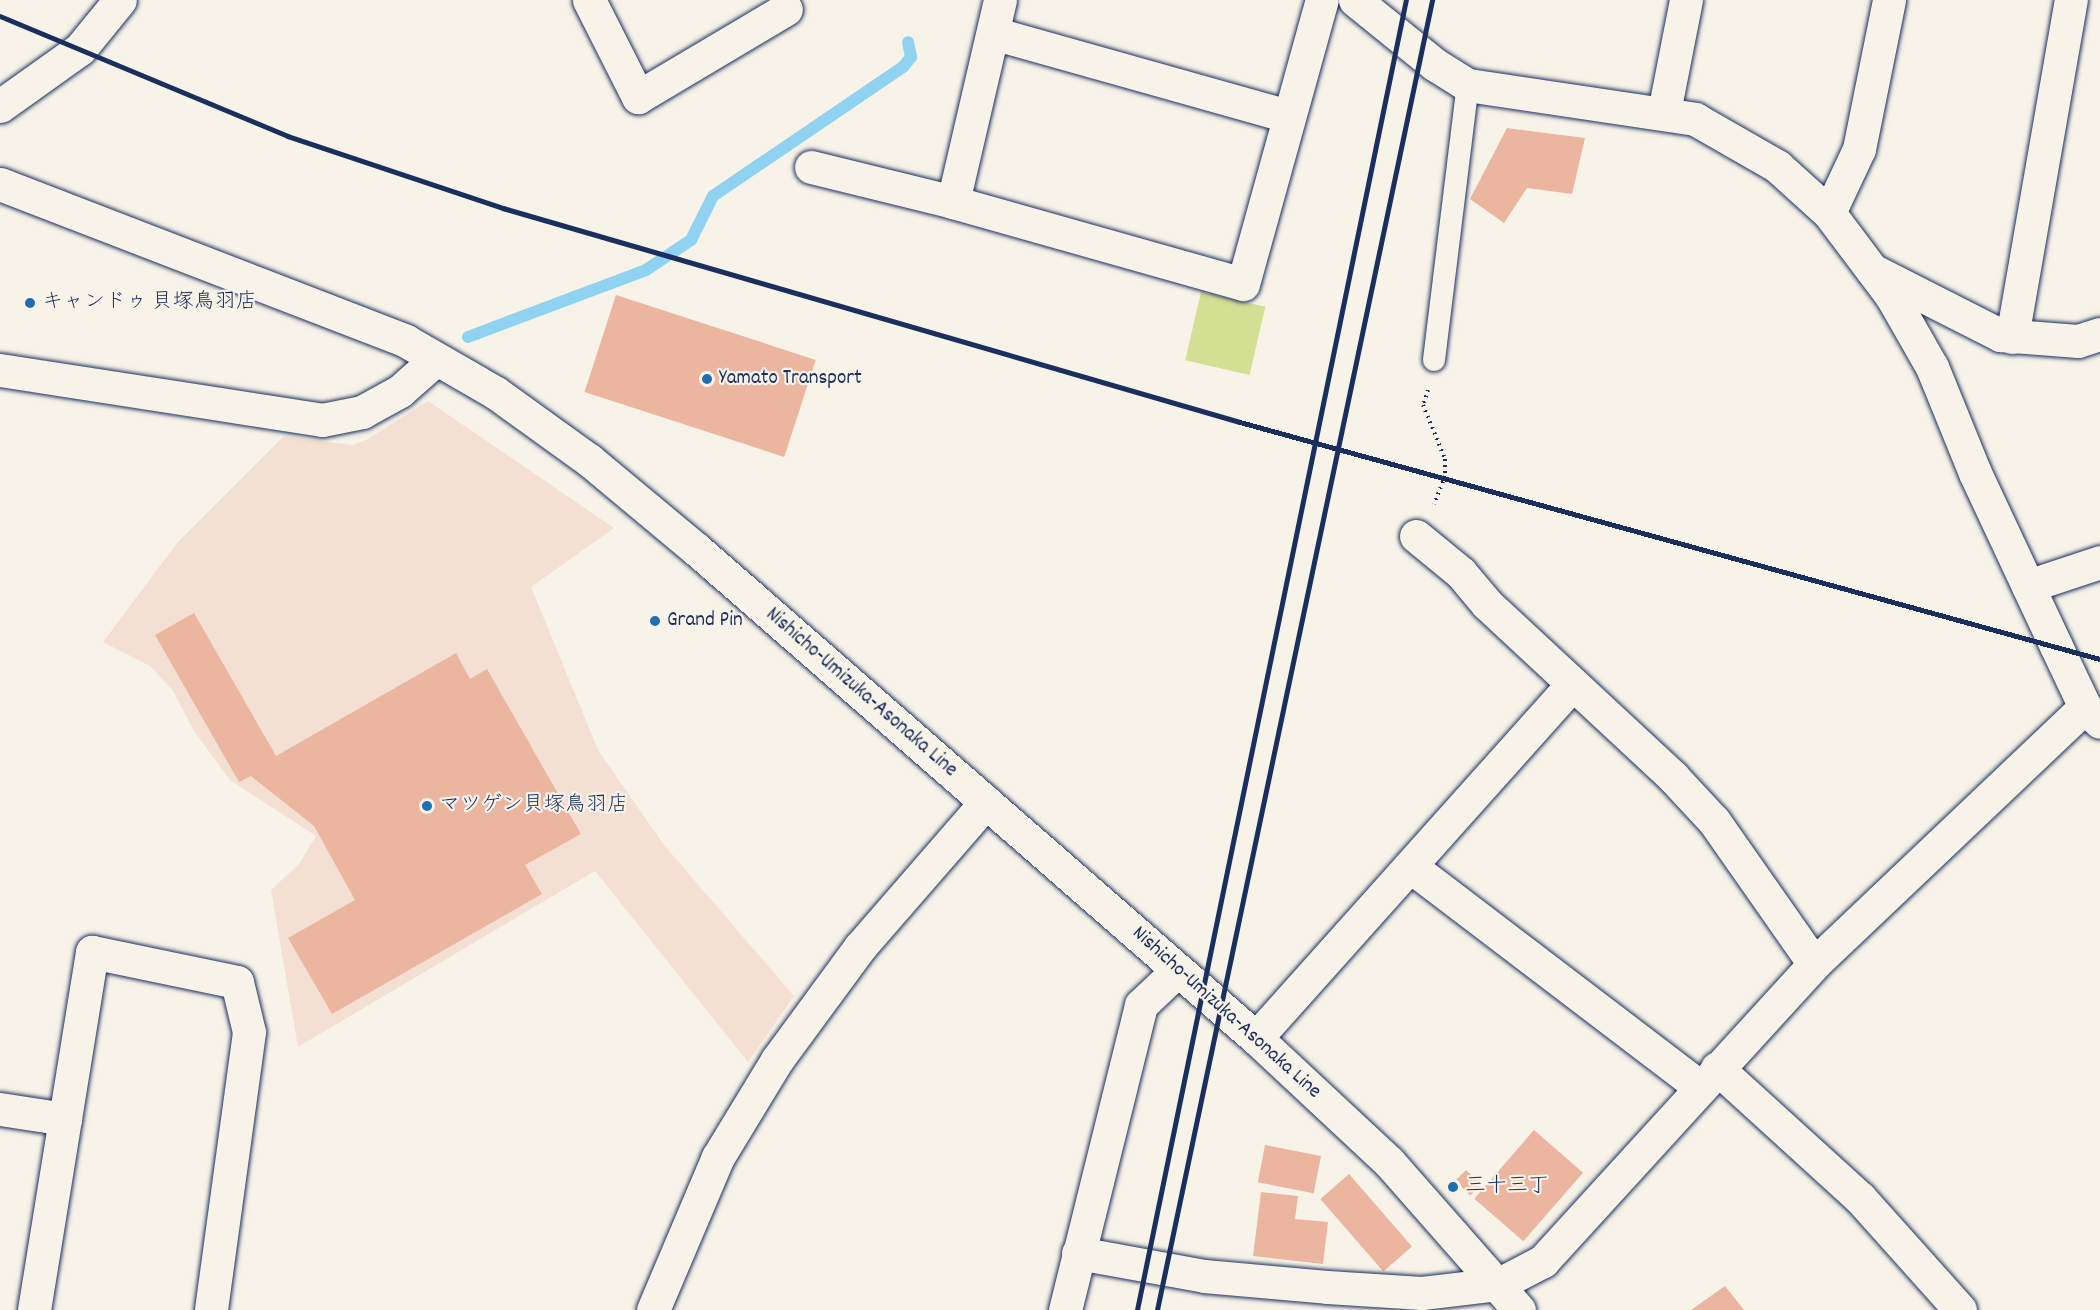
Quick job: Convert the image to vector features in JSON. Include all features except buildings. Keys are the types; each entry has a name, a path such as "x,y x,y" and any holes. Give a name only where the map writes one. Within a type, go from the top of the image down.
{"street":[{"path":"0,106 80,49 120,0"},
{"path":"589,0 638,97 786,9"},
{"path":"953,202 1000,0"},
{"path":"811,167 953,202 1243,284 1322,0"},
{"path":"1078,1253 1204,1276 1328,1287 1422,1293 1468,1291 1499,1284 1543,1260 1708,1077 1814,964 2092,714 2028,586 1932,367 1892,297 1829,213 1777,166 1695,119 1664,112 1468,85 1434,64 1355,0"},
{"path":"1664,112 1686,0"},
{"path":"1829,213 1859,149 1889,0"},
{"path":"2012,337 2072,0"},
{"path":"993,33 1288,116"},
{"name":"Nishicho-Umizuka-Asonaka Line","path":"0,184 406,341 496,393 589,460 1256,1038 1389,1162 1499,1284 1519,1310"},
{"path":"1872,270 1926,301 2000,335 2078,340 2100,334"},
{"path":"0,370 322,420 362,412 400,391 436,359"},
{"path":"1416,536 1461,573 1487,604 1714,821 1814,964"},
{"path":"2028,586 2100,562"},
{"path":"1256,1038 1573,684"},
{"path":"653,1310 718,1157 777,1060 860,947 986,802"},
{"path":"1410,866 1708,1077 1860,1198 1960,1310"},
{"path":"34,1310 92,952 237,982 249,1032 211,1310"},
{"path":"1065,1310 1141,1005 1178,970"},
{"path":"0,1109 65,1119"}],"lane":[{"path":"1434,360 1468,85"}],"path":[{"path":"1416,536 1441,493 1445,477 1445,459 1423,405 1434,360"}],"shaded area":[{"path":"428,401 614,528 531,587 598,750 664,845 794,996 748,1062 595,871 298,1047 271,890 299,864 316,836 230,780 194,731 173,691 150,666 103,642 177,543 284,436 352,445 366,440"}],"green space":[{"path":"1201,292 1265,307 1250,375 1185,360"}],"waterway":[{"path":"468,337 646,270 691,240 713,196 903,67 911,57 908,42"}],"railway":[{"path":"1137,1310 1406,0"},
{"path":"1157,1310 1432,0"},
{"path":"0,16 288,136 503,208 1240,422 2100,659"}],"place":[{"name":"キャンドゥ 貝塚鳥羽店","path":"30,303"},
{"name":"Yamato Transport","path":"707,379"},
{"name":"Grand Pin","path":"655,621"},
{"name":"マツゲン貝塚鳥羽店","path":"427,806"},
{"name":"三十三丁","path":"1453,1187"}]}
